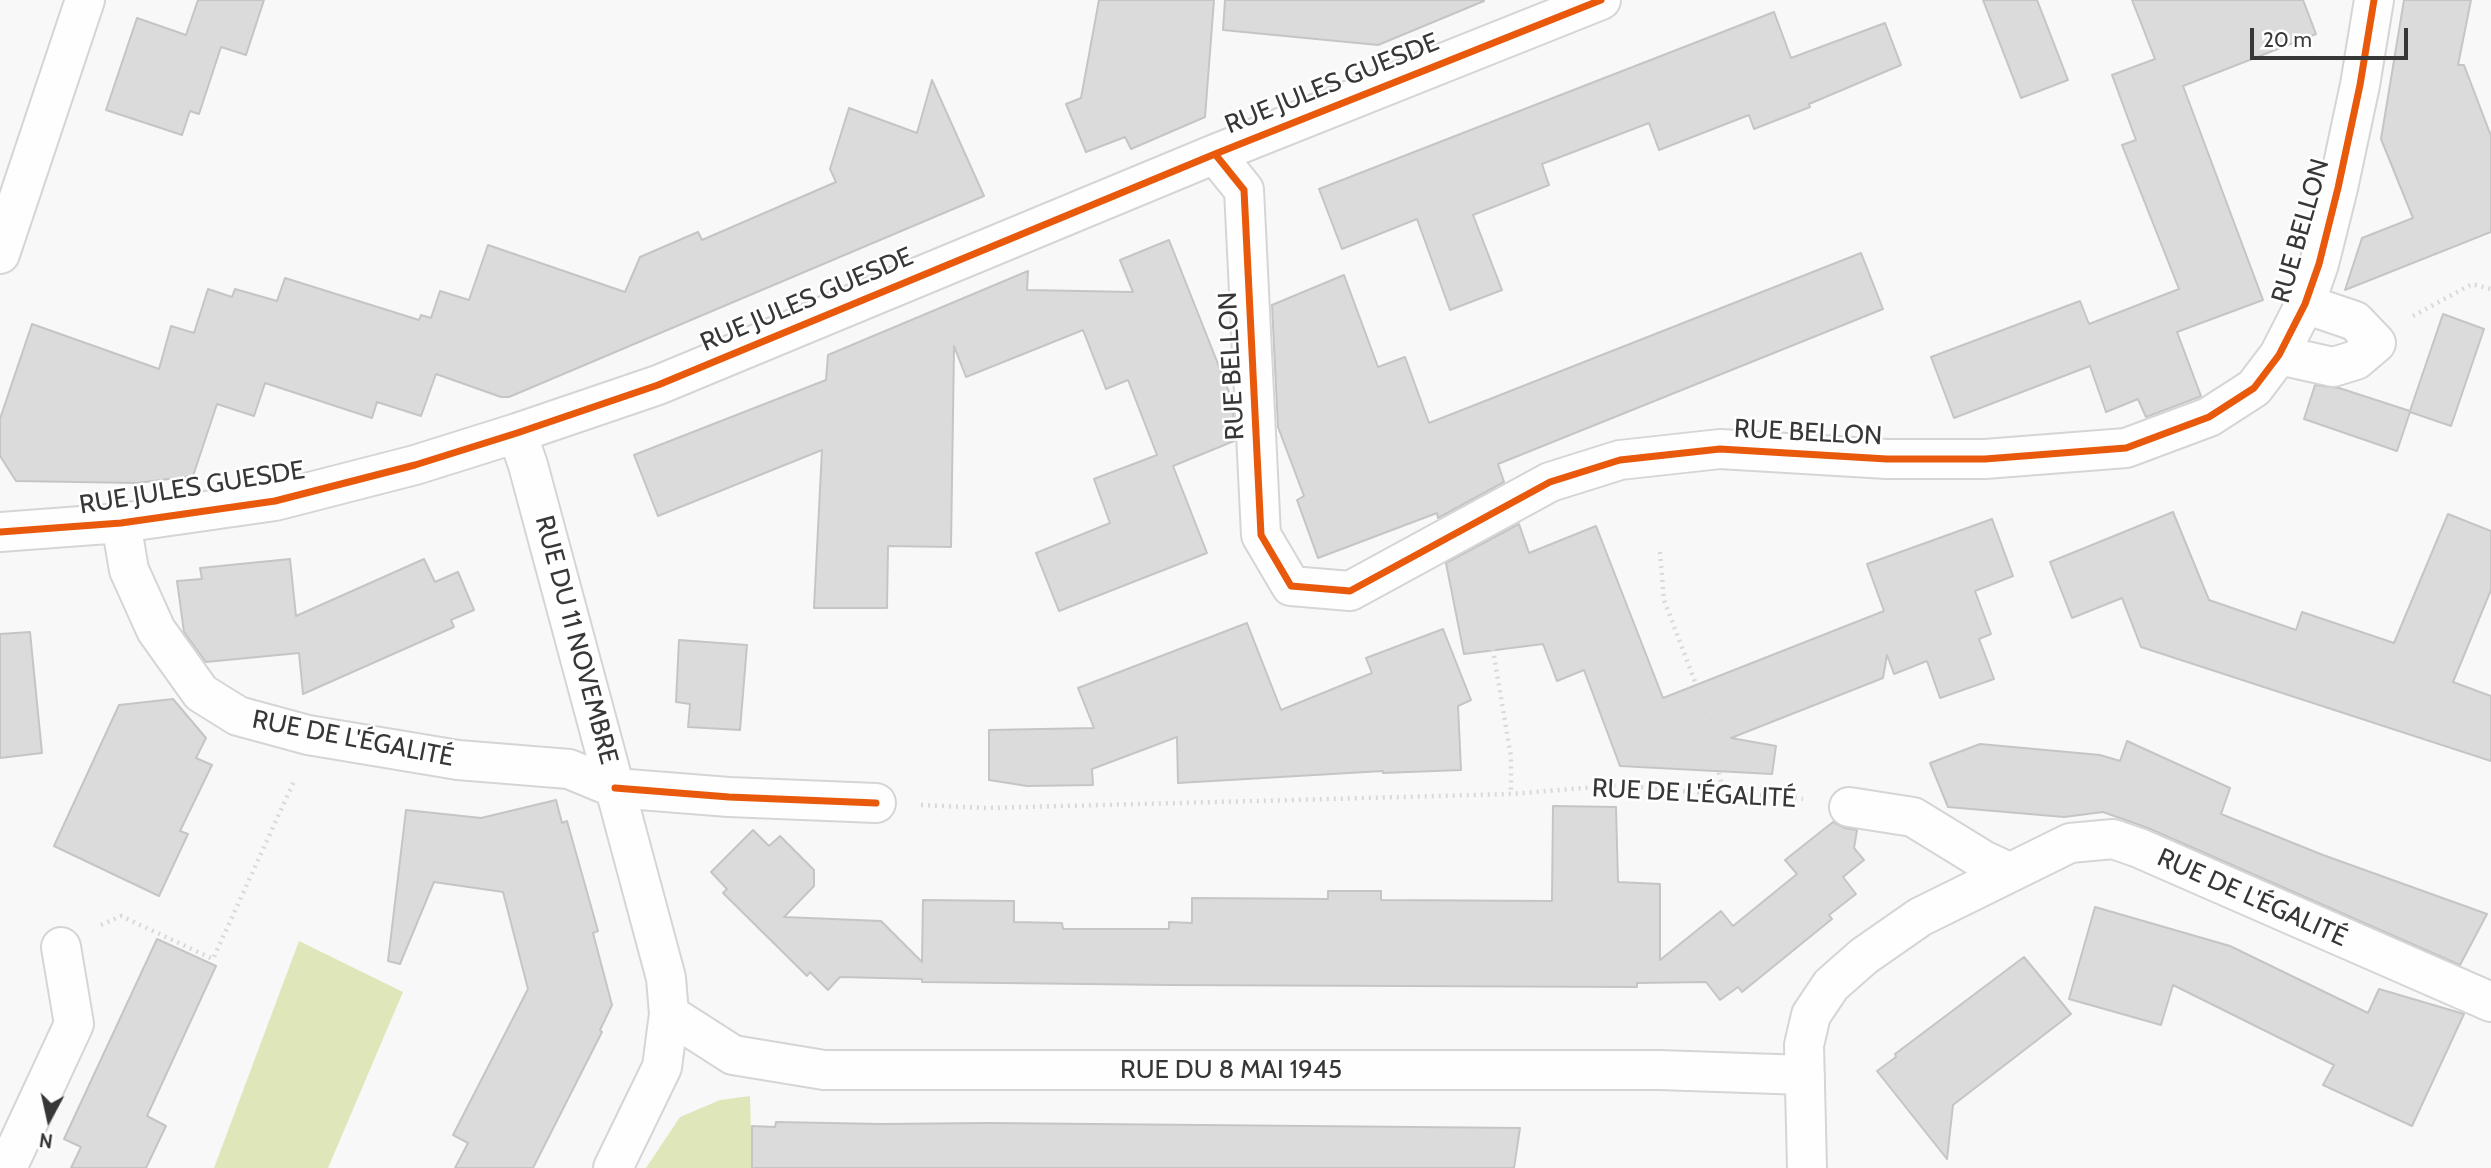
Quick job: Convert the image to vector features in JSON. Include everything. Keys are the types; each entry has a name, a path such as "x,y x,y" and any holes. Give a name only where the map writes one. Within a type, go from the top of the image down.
{"street":[{"path":"0,254 85,0"},
{"name":"RUE JULES GUESDE","path":"0,532 121,523 275,501 415,465 517,433 659,385 1215,154 1601,0"},
{"name":"RUE BELLON","path":"1215,154 1244,190 1261,535 1291,586 1350,591 1549,482 1620,460 1720,450 1887,459 1985,459 2126,448 2209,417 2254,388 2279,355 2305,304 2319,264 2338,188 2360,85 2374,0"},
{"path":"2279,355 2333,367 2356,360 2376,343 2355,321 2305,304"},
{"name":"RUE DU 11 NOVEMBRE","path":"517,433 528,465 666,978 669,1014 662,1067 613,1168"},
{"name":"RUE DE L'ÉGALITÉ","path":"121,523 129,570 156,630 201,693 238,716 308,735 458,760 569,769 615,788 729,797 876,803"},
{"path":"1849,807 1913,817 2009,873"},
{"name":"RUE DE L'ÉGALITÉ","path":"1805,1075 1804,1045 1811,1016 1831,985 1864,956 1920,918 2070,843 2113,839 2139,848 2491,1002"},
{"path":"7,1168 74,1024 61,947"},
{"name":"RUE DU 8 MAI 1945","path":"669,1014 733,1055 824,1070 1659,1070 1805,1075"},
{"path":"1805,1075 1807,1168"}],"path":[{"path":"2376,343 2420,311 2472,284 2491,289"},
{"path":"1474,523 1488,628 1511,757 1511,794"},
{"path":"1660,552 1664,600 1719,745 1719,774 1726,795"},
{"path":"61,947 93,928 121,916 213,959 304,759 308,735"}],"green space":[{"path":"299,941 403,992 328,1168 214,1168"},
{"path":"750,1096 752,1168 646,1168 680,1117 720,1100"}],"building":[{"path":"198,0 264,0 246,55 221,47 199,114 190,111 182,135 106,110 137,18 186,35"},
{"path":"1099,0 1214,0 1205,117 1131,149 1125,137 1086,152 1066,104 1081,98"},
{"path":"1225,0 1484,1 1378,45 1223,30"},
{"path":"1983,0 2037,0 2068,80 2021,98"},
{"path":"2132,0 2303,0 2316,34 2183,86 2263,300 2177,332 2201,396 2199,397 2146,417 2138,399 2106,412 2090,366 1954,418 1931,357 2080,301 2089,324 2179,289 2122,145 2136,140 2112,75 2155,59"},
{"path":"2404,0 2471,0 2458,65 2464,65 2491,136 2491,232 2345,290 2362,238 2413,218 2381,139"},
{"path":"1774,12 1791,58 1885,23 1901,65 1809,104 1810,107 1754,129 1749,115 1659,150 1649,123 1542,164 1549,185 1473,215 1502,290 1450,310 1417,219 1342,249 1319,189"},
{"path":"932,80 984,196 509,397 501,397 436,374 421,416 377,402 372,418 265,383 254,416 217,404 193,476 137,483 16,481 0,456 0,419 32,324 159,369 171,326 194,333 208,289 232,297 235,289 277,301 285,278 419,320 421,315 431,318 440,291 469,300 488,245 625,292 640,257 698,232 702,240 836,182 830,169 849,108 917,133"},
{"path":"1169,240 1233,402 1234,441 1173,466 1207,553 1059,611 1036,553 1110,523 1094,479 1157,455 1128,380 1106,389 1083,330 966,377 954,346 951,547 888,546 887,608 814,608 822,450 658,516 634,455 826,380 828,355 1028,271 1027,290 1133,292 1120,260"},
{"path":"1861,253 1883,309 1498,464 1504,482 1438,518 1437,513 1318,558 1297,500 1304,496 1278,427 1272,305 1344,275 1378,367 1405,357 1429,423"},
{"path":"2443,314 2484,329 2451,426 2410,412 2397,451 2304,419 2315,385 2339,388 2410,411"},
{"path":"2173,512 2209,600 2296,630 2302,612 2394,643 2448,514 2491,531 2491,590 2453,682 2491,696 2491,761 2141,647 2122,598 2072,618 2050,562"},
{"path":"1992,519 2013,576 1975,591 1991,634 1979,639 1994,679 1940,698 1927,661 1894,674 1887,655 1883,678 1731,738 1776,746 1772,774 1620,766 1584,670 1557,681 1543,644 1464,654 1446,563 1519,524 1529,553 1596,526 1663,698 1884,611 1867,564"},
{"path":"290,559 296,616 424,559 435,582 458,572 474,610 451,620 454,627 303,694 299,653 206,662 184,632 177,581 202,579 200,568"},
{"path":"1247,623 1281,710 1372,673 1366,658 1443,629 1471,700 1458,706 1461,770 1383,771 1178,783 1177,737 1092,769 1093,785 1027,786 989,780 989,730 1094,728 1078,688"},
{"path":"30,632 42,753 0,758 0,634"},
{"path":"679,640 747,645 740,730 688,727 690,704 676,702"},
{"path":"173,699 206,738 196,758 212,765 180,831 188,834 159,896 54,846 119,705"},
{"path":"2127,741 2230,788 2221,814 2323,855 2487,914 2460,965 2148,828 2103,812 2064,817 1948,807 1930,763 1980,744 2100,755 2120,761"},
{"path":"556,800 562,823 567,821 598,931 593,933 612,1005 600,1030 602,1032 533,1168 455,1168 468,1143 453,1135 528,989 503,892 434,882 400,964 388,961 406,810 481,818"},
{"path":"1553,806 1616,807 1618,882 1660,884 1660,960 1721,911 1733,926 1797,874 1785,860 1833,822 1857,830 1854,848 1864,860 1843,877 1856,894 1829,915 1832,919 1742,992 1738,987 1720,1000 1706,982 1637,983 1637,987 1169,985 922,982 922,979 840,977 828,990 810,972 807,976 723,893 727,889 711,872 753,830 769,846 780,836 814,870 814,886 784,917 881,921 922,962 923,900 1014,901 1014,922 1062,923 1063,929 1169,929 1169,922 1192,923 1192,898 1328,899 1328,891 1381,891 1381,900 1552,901"},
{"path":"2095,907 2230,946 2368,1013 2379,989 2464,1014 2412,1126 2323,1085 2334,1065 2173,985 2161,1025 2069,999"},
{"path":"157,939 216,966 147,1116 166,1126 146,1168 71,1168 81,1147 64,1139"},
{"path":"2024,957 2071,1014 1953,1105 1947,1159 1877,1071 1896,1057 1895,1054"},
{"path":"776,1122 1520,1128 1514,1168 752,1168 752,1126 775,1127"}],"cycle path":[{"path":"0,532 121,523 275,501 415,465 517,433 658,385 1215,154 1601,0"},
{"path":"1215,154 1244,190 1261,535 1291,586 1350,591 1550,482 1620,460 1720,449 1887,459 1985,459 2126,448 2209,417 2254,388 2279,355 2305,304 2319,264 2338,188 2360,85 2374,0"},
{"path":"615,788 729,797 876,803"}]}
